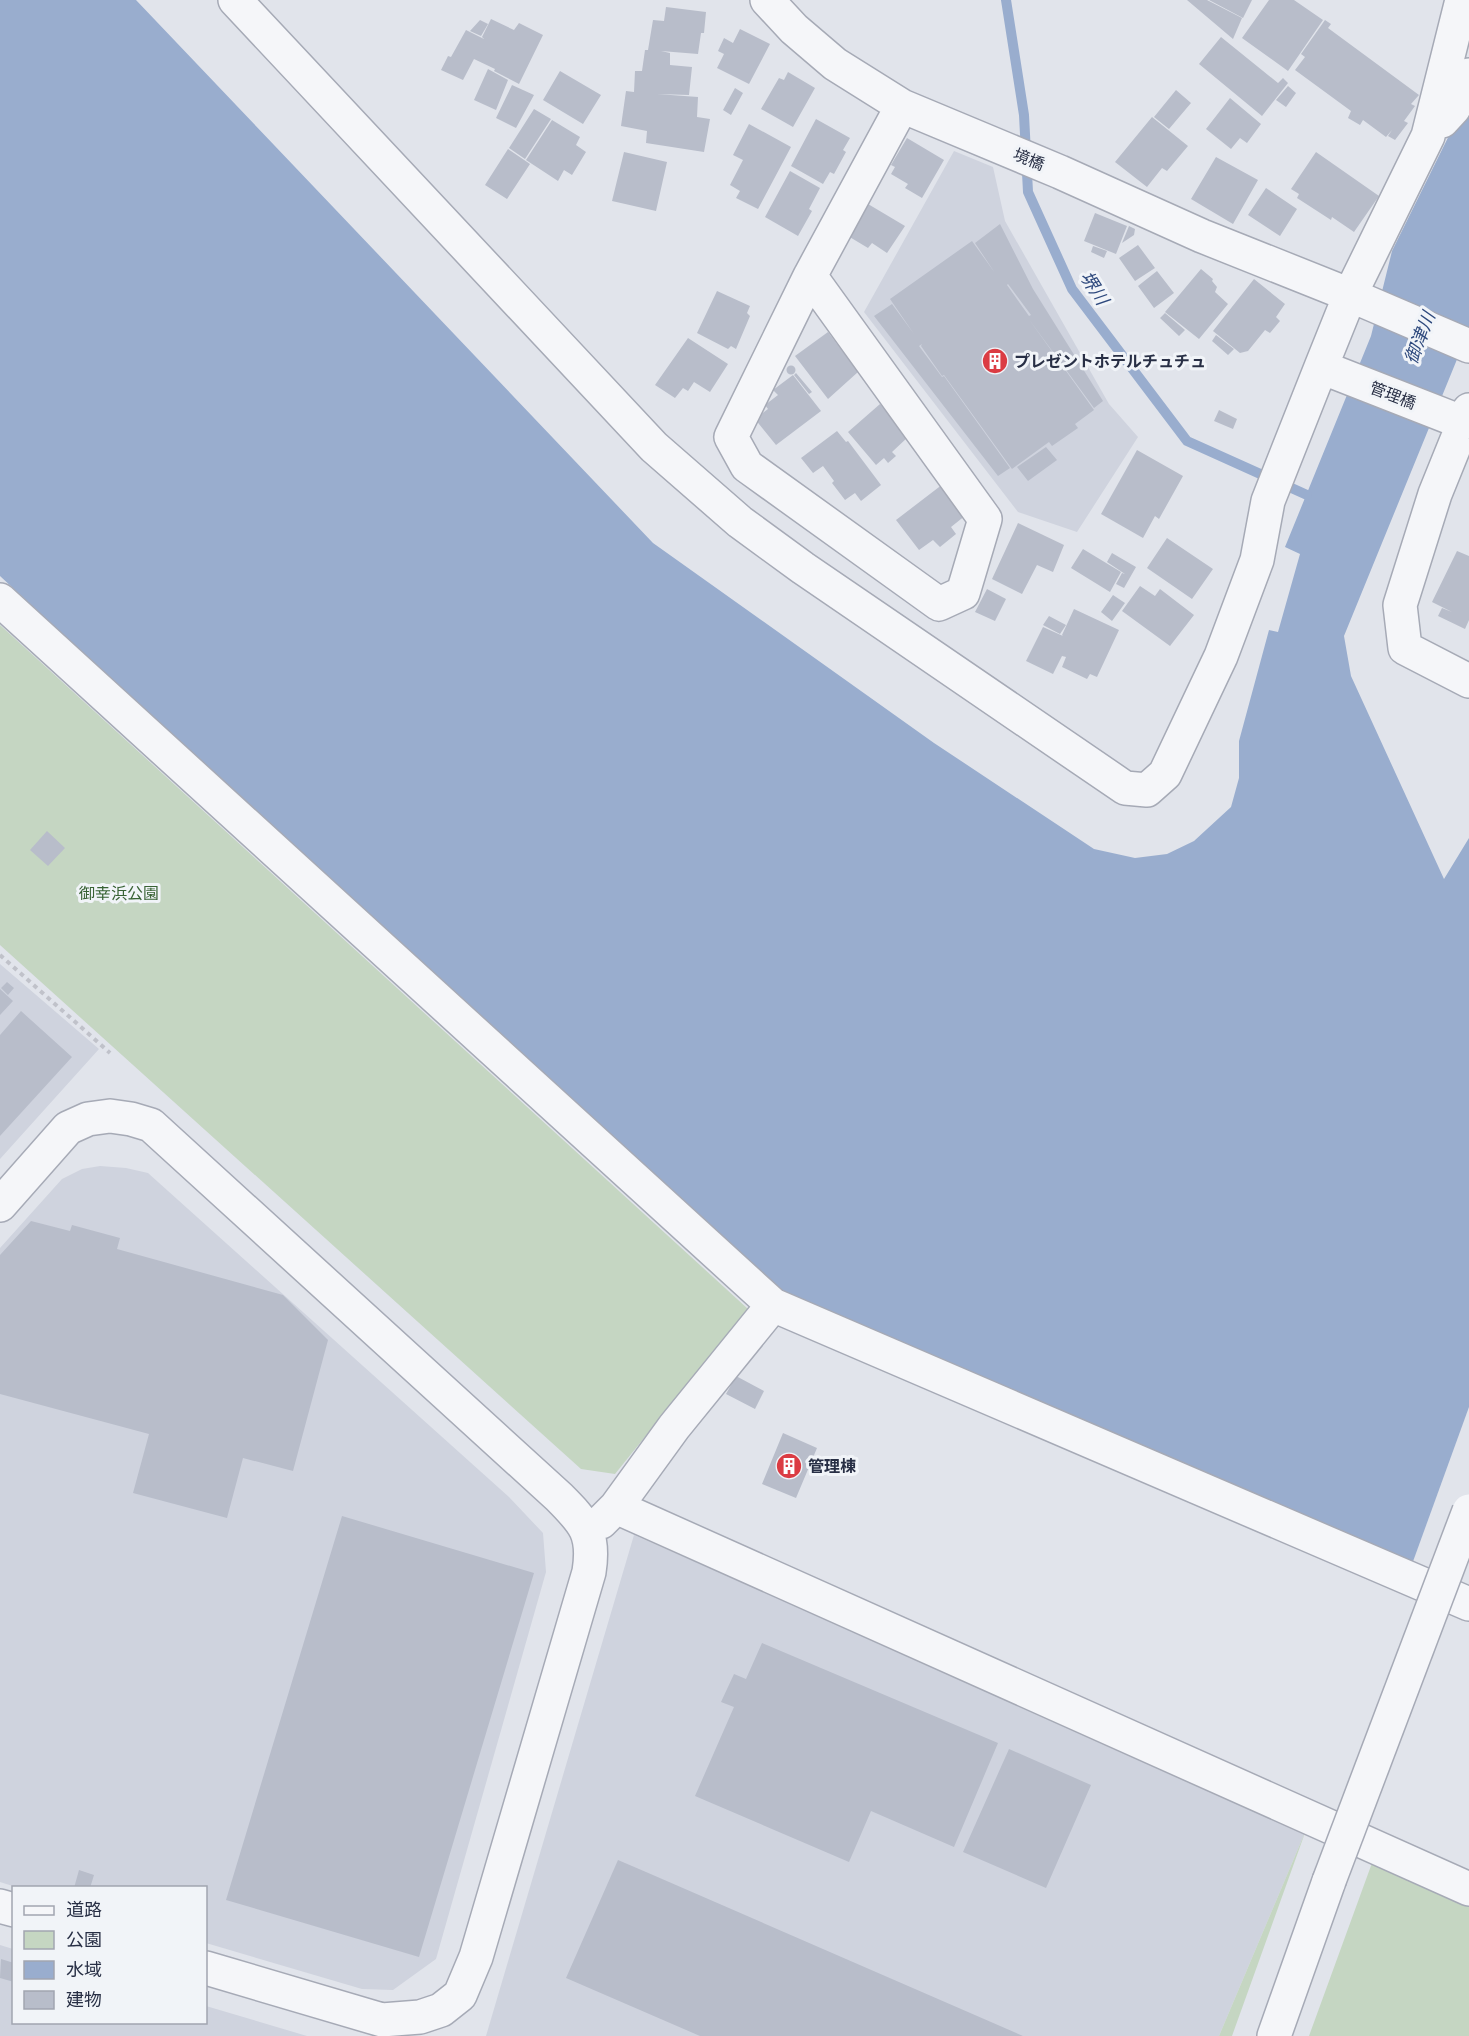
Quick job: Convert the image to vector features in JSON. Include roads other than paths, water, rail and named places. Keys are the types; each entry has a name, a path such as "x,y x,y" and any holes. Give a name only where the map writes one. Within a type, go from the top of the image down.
{"street":[{"path":"236,0 654,447 740,522 803,568 1125,788 1147,790 1164,774 1221,656 1257,560 1268,501 1329,370 1428,136 1462,0"},
{"name":"境橋","path":"767,0 794,29 835,64 902,106 1060,172 1202,236 1360,299 1469,346"},
{"path":"1428,136 1454,108 1469,75"},
{"path":"810,276 985,519 963,593 939,604 747,466 730,437 810,276 902,106"},
{"name":"管理橋","path":"1329,370 1460,417"},
{"path":"1460,417 1400,605 1405,648 1469,681"},
{"path":"0,600 773,1305 1469,1604"},
{"path":"0,1205 69,1128 88,1119 110,1116 151,1125 559,1497 577,1515 589,1534 592,1554 589,1572 476,1957 460,1995 441,2010 430,2014 382,2020 207,1968"},
{"path":"589,1534 616,1507 674,1427 773,1305"},
{"path":"616,1507 1469,1889"},
{"path":"1274,2036 1329,1881 1469,1511"}],"water":[{"name":"御津川","path":"0,0 136,0 653,543 934,743 1094,849 1135,858 1167,854 1194,841 1231,807 1239,778 1239,741 1269,630 1278,632 1300,554 1285,547 1371,336 1392,251 1469,95 1469,330 1344,636 1351,676 1444,879 1469,838 1469,1589 787,1295 0,576"}],"waterway":[{"name":"堺川","path":"1006,0 1024,115 1028,192 1072,289 1187,441 1307,495"}],"place":[{"name":"プレゼントホテルチュチュ","path":"995,361"},
{"name":"管理棟","path":"789,1466"}],"park label":[{"name":"御幸浜公園","path":"119,893"}]}
